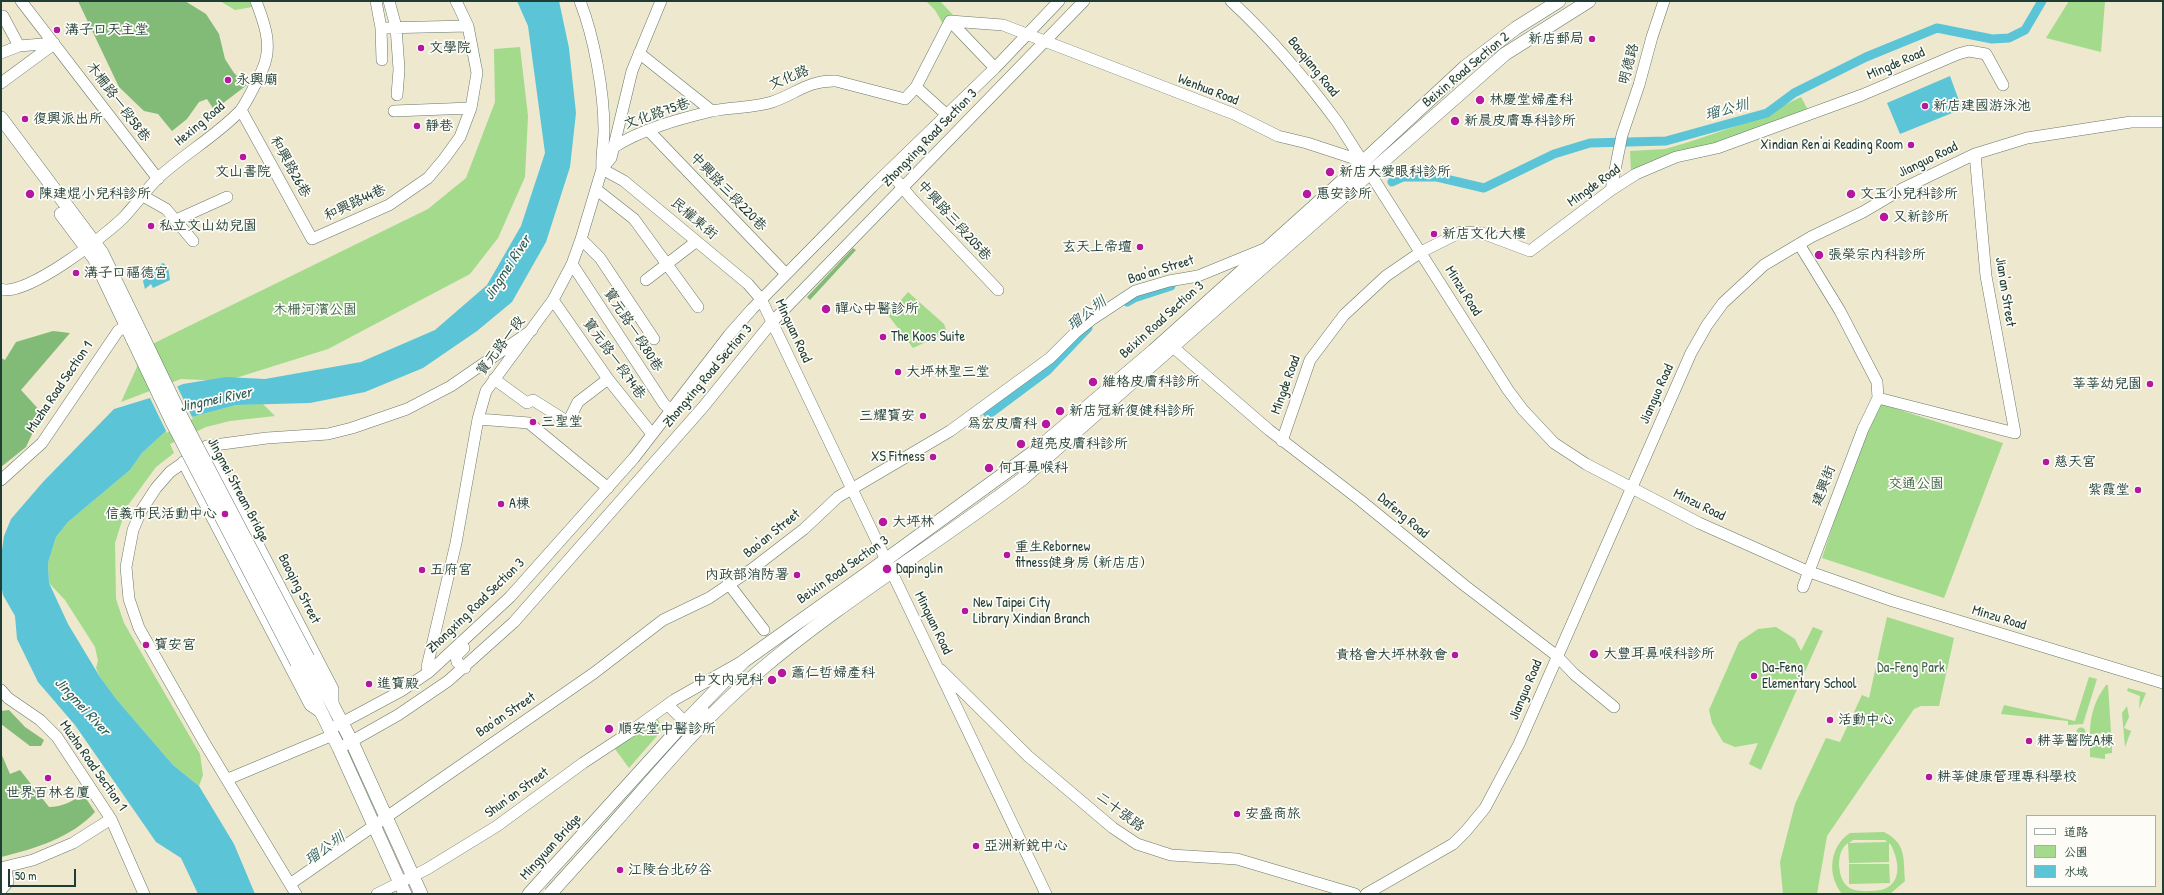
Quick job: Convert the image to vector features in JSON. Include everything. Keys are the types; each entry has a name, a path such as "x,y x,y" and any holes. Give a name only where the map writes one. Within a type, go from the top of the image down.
{"main road":[{"name":"Beixin Road Section 2","path":"1362,160 1465,67 1516,28 1559,1"},
{"name":"Beixin Road Section 2","path":"1371,173 1505,54 1589,1"},
{"path":"1,118 90,245 94,258 130,323"},
{"path":"1,133 90,245"},
{"name":"Beixin Road Section 3","path":"550,894 709,717 756,673 889,565 1035,451 1153,351 1340,183 1362,160"},
{"name":"Beixin Road Section 3","path":"596,821 685,722 744,661 889,565 988,506 1021,480 1174,348 1371,173"},
{"name":"Jingmei Stream Bridge","path":"130,323 138,338 172,422 303,661"},
{"name":"Baoqing Street","path":"303,661 328,710 332,732 339,748 421,894"},
{"name":"Baoqing Street","path":"328,710 342,723 352,742 380,820 402,888"},
{"name":"Mingyuan Bridge","path":"529,894 596,821"}],"street":[{"name":"木柵路一段58巷","path":"21,1 158,179"},
{"name":"Hexing Road","path":"1,289 6,290 21,287 90,245 123,217 158,179 241,110 264,67 268,42 265,22 256,1"},
{"path":"376,1 381,28 382,60"},
{"path":"389,1 396,27 399,70 397,95"},
{"name":"和興路44巷","path":"312,240 389,205 428,178 460,137 471,108 477,73 468,26 456,1"},
{"path":"580,1 586,16 601,89 604,131 602,169"},
{"name":"寶元路一段","path":"430,672 427,667 456,543 478,419 486,391 553,300 572,264 597,190 602,169 611,158 632,71 661,1"},
{"name":"Zhongxing Road Section 3","path":"228,779 332,732 342,723 401,691 430,672 497,609 608,488 729,335 762,299 889,171 995,68 1059,1"},
{"name":"Zhongxing Road Section 3","path":"339,748 352,742 421,700 465,668 519,616 704,406 772,322 1084,1"},
{"name":"Baoqiang Road","path":"1231,1 1267,35 1310,85 1338,123 1362,160"},
{"name":"明德路","path":"1611,190 1622,136 1640,86 1652,37 1664,1"},
{"path":"1,17 3,16 19,46"},
{"path":"950,21 995,68"},
{"name":"Wenhua Road","path":"950,21 1003,25 1046,40 1128,75 1234,114 1278,136 1307,143 1362,160"},
{"name":"文化路","path":"712,111 772,102 809,84 826,81 836,81 905,99 916,87 950,21"},
{"path":"381,28 468,26"},
{"path":"1,53 19,46 54,43"},
{"path":"1,83 54,43"},
{"name":"Mingde Road","path":"1282,441 1310,360 1344,315 1386,276 1421,252 1461,232 1482,233 1530,251 1611,190 1636,174 1676,157 1717,148 1862,95 1958,54 1969,51 1986,54 2003,85"},
{"path":"639,53 712,111"},
{"path":"916,87 947,115"},
{"path":"394,111 471,108"},
{"name":"和興路26巷","path":"241,110 312,240"},
{"name":"文化路75巷","path":"614,147 629,138 648,131 712,111"},
{"name":"Jianguo Road","path":"1366,894 1453,844 1476,820 1485,808 1519,744 1557,656 1589,588 1631,487 1639,474 1691,353 1707,325 1723,303 1740,286 1764,265 1799,244 1863,212 1902,189 1976,154 2027,138 2130,122 2163,122"},
{"name":"中興路三段220巷","path":"648,131 786,274"},
{"name":"Jian'an Street","path":"1878,398 2015,433 1986,276 1976,154"},
{"name":"Minzu Road","path":"1362,160 1508,390 1523,410 1554,442 1586,464 1700,523 1807,572 1893,601 2163,683"},
{"name":"民權東街","path":"602,169 624,181 748,284 762,299"},
{"name":"中興路三段205巷","path":"889,171 917,204 998,290"},
{"path":"597,190 634,219 698,307"},
{"path":"143,196 166,209 193,242"},
{"path":"176,220 227,197"},
{"path":"581,239 600,258 654,339"},
{"path":"646,280 693,244 695,240"},
{"path":"1799,244 1840,311 1877,382 1878,398"},
{"name":"Bao'an Street","path":"290,884 594,672 663,620 709,598 728,583 752,569 804,529 838,497 950,431 1050,358 1075,333 1091,320 1135,291 1169,281 1198,276 1265,249"},
{"name":"寶元路一段80巷","path":"572,264 660,398 671,410"},
{"name":"Minquan Road","path":"762,299 1046,894"},
{"name":"寶元路一段74巷","path":"553,300 608,379 652,434"},
{"name":"Muzha Road Section 1","path":"1,480 42,443 114,336 130,323"},
{"path":"296,894 228,779 204,742 139,628 129,599 127,585 128,549 141,511 162,480 183,462 207,446 266,438 328,434 359,426 407,409 451,386 532,330"},
{"name":"Dafeng Road","path":"1174,348 1282,441 1360,500 1464,586 1557,656 1574,674 1614,707"},
{"path":"494,379 527,403 533,400 568,422 578,402 608,379"},
{"name":"建興街","path":"1803,586 1807,572 1863,429 1878,398"},
{"path":"478,419 529,423 608,488"},
{"name":"Baoqing Street","path":"183,462 310,705 328,710 333,688 207,446"},
{"path":"728,583 764,630"},
{"path":"465,668 457,662 456,656 494,620 497,609"},
{"name":"Shun’an Street","path":"377,894 402,888 412,876 497,826 583,763 668,705 716,674 744,661"},
{"name":"二十張路","path":"938,667 954,681 1028,756 1113,828 1137,844 1170,855 1237,859 1355,894"},
{"name":"Muzha Road Section 1","path":"1,690 8,698 40,720 57,737 111,819 144,894"},
{"path":"668,705 685,722 703,711 709,717"},
{"path":"1,890 8,882 3,868 33,860 73,843 111,819"}],"green space":[{"path":"78,1 185,1 206,14 219,34 225,59 234,73 247,85 214,110 207,99 199,102 187,119 172,131 158,114 144,111 119,87"},
{"path":"220,1 249,1 252,7 235,10"},
{"path":"926,1 940,1 953,15 943,24 935,10"},
{"path":"2069,1 2105,1 2101,52 2046,38"},
{"name":"木柵河濱公園","path":"520,47 528,116 525,177 498,238 470,274 328,349 226,381 181,379 121,402 137,367 136,352 428,209 466,178 495,102 494,49"},
{"path":"1801,97 1808,110 1747,134 1631,171 1630,151 1665,149 1689,142 1751,121"},
{"path":"853,248 856,250 810,300 807,297"},
{"path":"908,292 944,324 947,332 913,348 888,315"},
{"path":"53,331 70,333 21,390 42,413 26,447 1,467 1,358 5,360 16,342"},
{"name":"交通公園","path":"1878,403 2003,443 1944,598 1822,558 1867,423"},
{"path":"263,404 275,416 230,421 206,427 170,444 174,453 156,467 126,508 115,543 116,599 124,623 200,754 203,775 199,786 173,765 117,700 100,677 96,668 98,661 95,647 65,600 49,583 48,563 56,537 68,522 130,470 142,453 177,421 236,405"},
{"name":"Da-Feng Park","path":"1887,617 1954,638 1939,706 1921,706 1914,709 1827,836 1817,894 1783,894 1780,862 1795,804 1826,738 1840,742 1862,695 1869,698"},
{"path":"1776,627 1795,639 1801,651 1813,627 1823,631 1761,770 1749,764 1758,743 1735,747 1723,742 1712,723 1709,710 1739,642 1758,629"},
{"path":"2089,677 2097,679 2083,724 2068,725 2068,721 2001,714 2004,705 2075,721"},
{"path":"2106,685 2108,685 2111,733 2090,734 2094,708"},
{"path":"2128,688 2146,693 2139,709 2140,696 2127,691"},
{"path":"2127,706 2129,717 2124,728 2131,731 2125,747 2122,713"},
{"path":"9,710 25,727 44,740 41,746 30,746 1,724 1,711"},
{"path":"657,718 663,729 629,768 615,749"},
{"path":"2081,727 2086,732 2081,737 2076,732"},
{"path":"2112,744 2112,753 2105,754 2105,759 2090,757 2090,745"},
{"path":"1,753 10,774 20,770 49,807 67,803 83,794 95,812 75,829 63,836 39,846 1,857"},
{"path":"1884,832 1897,841 1904,859 1905,881 1891,893 1902,894 1842,894 1834,878 1832,862 1834,853 1838,846 1850,833","holes":["1853,840 1885,840 1887,842 1849,843","1848,843 1849,863 1889,862 1889,843 1895,853 1897,861 1896,876 1893,882 1888,887 1881,890 1858,891 1848,887 1842,879 1839,865 1841,852"]},
{"path":"1849,864 1889,864 1890,883 1849,884"}],"water":[{"name":"Jingmei River","path":"517,1 559,1 569,48 576,113 570,167 546,242 512,302 477,331 423,368 365,392 310,403 236,405 177,421 142,453 130,470 68,522 56,537 48,563 49,583 68,624 100,677 117,700 173,765 199,786 234,844 255,894 198,894 181,858 156,842 75,725 38,682 17,639 15,616 3,595 1,584 1,557 4,536 11,519 43,482 114,409 150,398 183,384 226,377 265,379 361,362 435,330 487,285 521,226 545,153 528,26"},
{"name":"新店建國游泳池","path":"1950,76 1962,109 1900,134 1887,103"},
{"path":"163,263 168,267 170,280 153,288 151,284 145,289 143,281 150,269"}],"pier":[{"path":"176,384 193,419 178,423 167,433 149,396"}],"waterway":[{"name":"瑠公圳","path":"1392,182 1403,177 1437,177 1484,188 1554,154 1590,143 1666,141 1767,113 1794,93 1866,57 1937,28 1992,39 2009,38 2025,30 2042,1"},
{"name":"瑠公圳","path":"1127,302 1134,298 1171,286"},
{"name":"瑠公圳","path":"988,415 1047,371 1088,328"}],"place":[{"name":"溝子口天主堂","path":"57,30"},
{"name":"新店郵局","path":"1592,39"},
{"name":"文學院","path":"421,48"},
{"name":"永興廟","path":"228,80"},
{"name":"林慶堂婦產科","path":"1480,100"},
{"name":"新店建國游泳池","path":"1925,106"},
{"name":"復興派出所","path":"25,119"},
{"name":"新晨皮膚專科診所","path":"1455,121"},
{"name":"靜巷","path":"417,126"},
{"name":"Xindian Ren'ai Reading Room","path":"1911,145"},
{"name":"文山書院","path":"243,157"},
{"name":"新店大愛眼科診所","path":"1330,172"},
{"name":"陳建焜小兒科診所","path":"30,194"},
{"name":"惠安診所","path":"1307,194"},
{"name":"文玉小兒科診所","path":"1851,194"},
{"name":"又新診所","path":"1884,217"},
{"name":"私立文山幼兒園","path":"151,226"},
{"name":"新店文化大樓","path":"1434,234"},
{"name":"玄天上帝壇","path":"1140,247"},
{"name":"張榮宗內科診所","path":"1819,255"},
{"name":"溝子口福德宮","path":"76,273"},
{"name":"禪心中醫診所","path":"826,309"},
{"name":"The Koos Suite","path":"883,337"},
{"name":"大坪林聖三堂","path":"898,372"},
{"name":"維格皮膚科診所","path":"1093,382"},
{"name":"莘莘幼兒園","path":"2150,384"},
{"name":"新店冠新復健科診所","path":"1060,411"},
{"name":"三耀寶安","path":"923,416"},
{"name":"三聖堂","path":"533,422"},
{"name":"為宏皮膚科","path":"1046,424"},
{"name":"超亮皮膚科診所","path":"1021,444"},
{"name":"XS Fitness","path":"933,457"},
{"name":"慈天宮","path":"2046,462"},
{"name":"何耳鼻喉科","path":"989,468"},
{"name":"紫霞堂","path":"2138,490"},
{"name":"A棟","path":"501,504"},
{"name":"信義市民活動中心","path":"225,514"},
{"name":"大坪林","path":"883,522"},
{"name":"重生Rebornew fitness健身房 (新店店）","path":"1007,555"},
{"name":"Dapinglin","path":"887,569"},
{"name":"五府宮","path":"422,570"},
{"name":"內政部消防署","path":"797,575"},
{"name":"New Taipei City Library Xindian Branch","path":"965,611"},
{"name":"寶安宮","path":"146,645"},
{"name":"大豐耳鼻喉科診所","path":"1594,654"},
{"name":"貴格會大坪林教會","path":"1455,655"},
{"name":"蕭仁哲婦產科","path":"782,673"},
{"name":"Da-Feng Elementary School","path":"1754,676"},
{"name":"中文內兒科","path":"772,680"},
{"name":"進寶殿","path":"369,684"},
{"name":"活動中心","path":"1830,720"},
{"name":"順安堂中醫診所","path":"609,729"},
{"name":"耕莘醫院A棟","path":"2029,741"},
{"name":"耕莘健康管理專科學校","path":"1929,777"},
{"name":"世界百林名廈","path":"48,778"},
{"name":"安盛商旅","path":"1237,814"},
{"name":"亞洲新銳中心","path":"976,846"},
{"name":"江陵台北矽谷","path":"620,870"}]}
